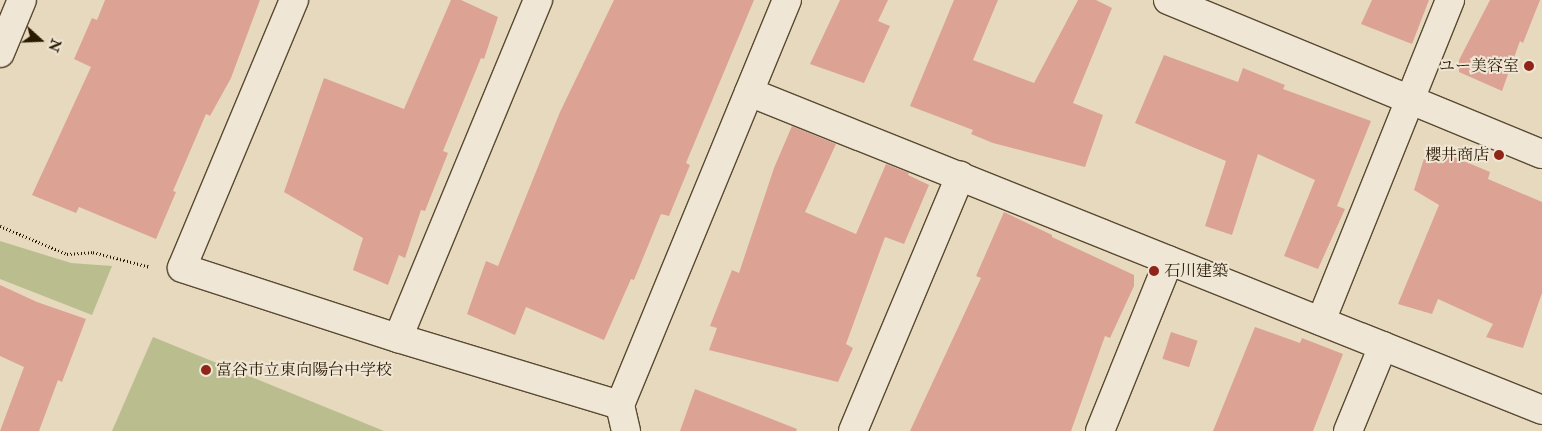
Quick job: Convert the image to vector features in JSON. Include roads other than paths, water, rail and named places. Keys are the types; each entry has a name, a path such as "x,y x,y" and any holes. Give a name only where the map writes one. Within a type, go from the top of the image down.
{"street":[{"path":"0,53 22,0"},
{"path":"294,0 182,268 398,338 623,418 749,92 787,0"},
{"path":"398,338 538,0"},
{"path":"1168,0 1542,154"},
{"path":"1321,321 1450,0"},
{"path":"749,92 1542,410"},
{"path":"853,431 960,176"},
{"path":"1100,431 1169,260"},
{"path":"1348,431 1383,346"}],"place":[{"name":"ユー美容室","path":"1529,66"},
{"name":"櫻井商店","path":"1499,155"},
{"name":"石川建築","path":"1154,271"},
{"name":"富谷市立東向陽台中学校","path":"206,370"}]}
